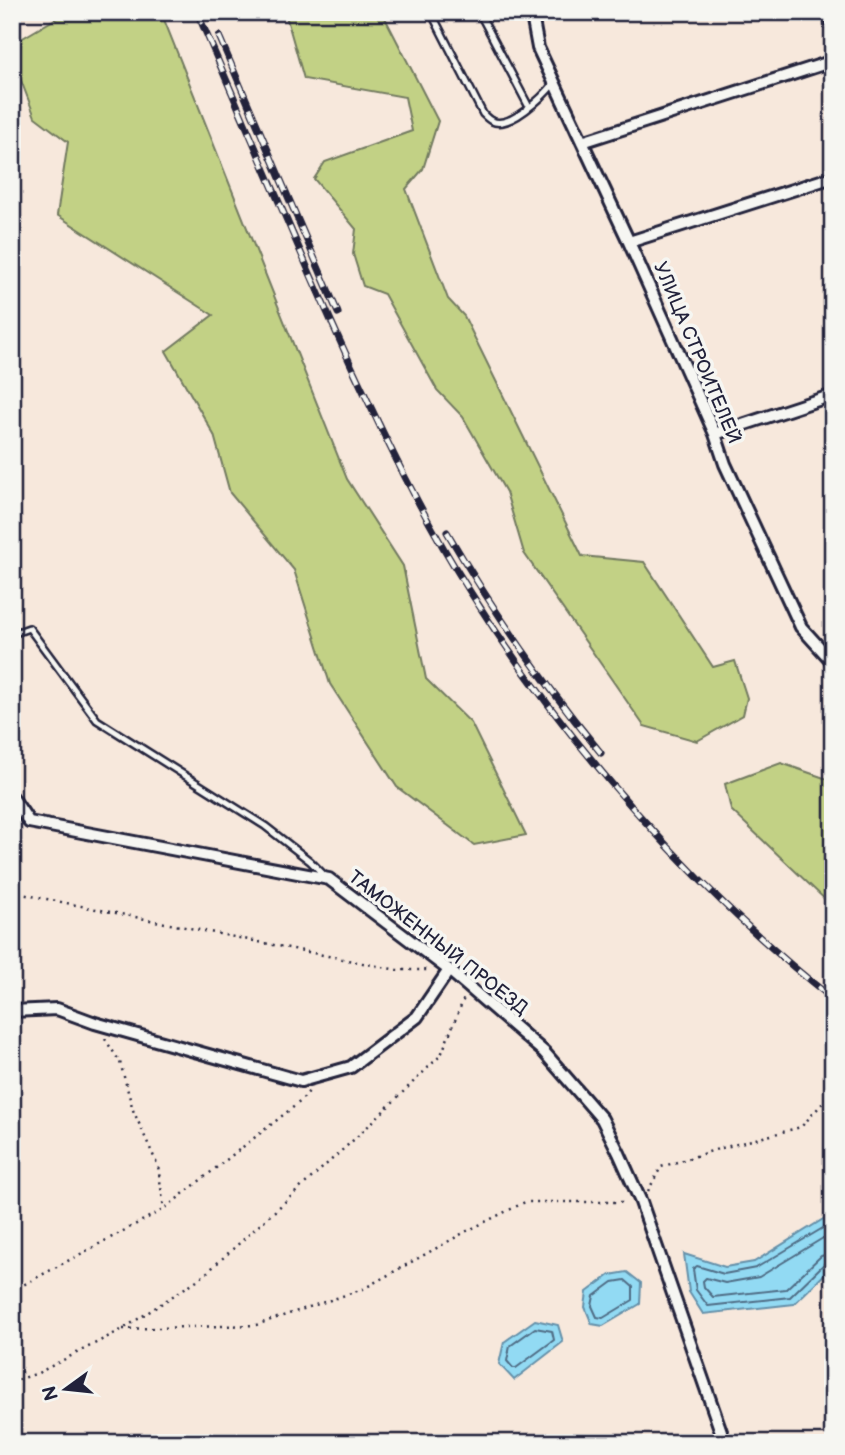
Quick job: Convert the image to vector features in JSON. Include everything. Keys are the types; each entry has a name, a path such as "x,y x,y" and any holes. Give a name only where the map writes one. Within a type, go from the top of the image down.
{"street":[{"name":"УЛИЦА СТРОИТЕЛЕЙ","path":"539,12 533,20 538,48 629,242 715,434 725,464 802,627 832,660"},
{"path":"828,12 833,26"},
{"path":"582,142 833,61"},
{"path":"629,242 833,177"},
{"path":"715,434 833,395"},
{"name":"ТАМОЖЕННЫЙ ПРОЕЗД","path":"12,797 29,822 329,880 449,970 544,1052 602,1119 641,1202 725,1443"},
{"path":"12,1011 57,1009 95,1023 300,1081 351,1068 417,1017 449,970"}],"lane":[{"path":"431,12 483,114 490,121 500,123 511,119 542,99 554,83"},
{"path":"479,12 529,107"},
{"path":"12,634 29,628 97,720 265,826 310,861 329,880"}],"path":[{"path":"12,892 397,970 449,970"},
{"path":"12,1382 38,1373 123,1329 203,1276 441,1055 468,987"},
{"path":"95,1023 120,1062 133,1110 158,1166 164,1209"},
{"path":"12,1291 164,1209 301,1101 321,1075"},
{"path":"123,1329 256,1325 363,1289 525,1202 641,1202 661,1167 801,1127 830,1095 833,1087"}],"green space":[{"path":"67,12 161,12 347,479 403,566 426,679 471,723 526,835 474,845 397,787 330,684 294,570 230,493 214,435 166,351 213,315 57,215 68,142 35,117 17,70 21,39"},
{"path":"285,12 382,12 438,121 423,169 406,189 448,299 464,316 582,556 644,562 713,667 735,661 747,698 743,715 697,741 644,726 524,553 506,492 463,417 437,390 384,294 363,286 353,254 356,229 314,179 325,162 412,131 405,97 304,79"},
{"path":"781,763 833,781 833,907 731,810 725,784"}],"water":[{"path":"833,1213 833,1266 794,1304 703,1314 689,1292 684,1254 725,1267 754,1262"},
{"path":"627,1272 641,1283 640,1304 603,1326 592,1324 585,1307 587,1292 610,1275"},
{"path":"535,1320 558,1325 563,1342 514,1380 499,1364 504,1342"}],"railway":[{"path":"197,12 311,276 391,450 469,590 545,701 634,810 731,911 833,999"},
{"path":"219,36 338,313"},
{"path":"447,532 520,646 601,753"}]}
